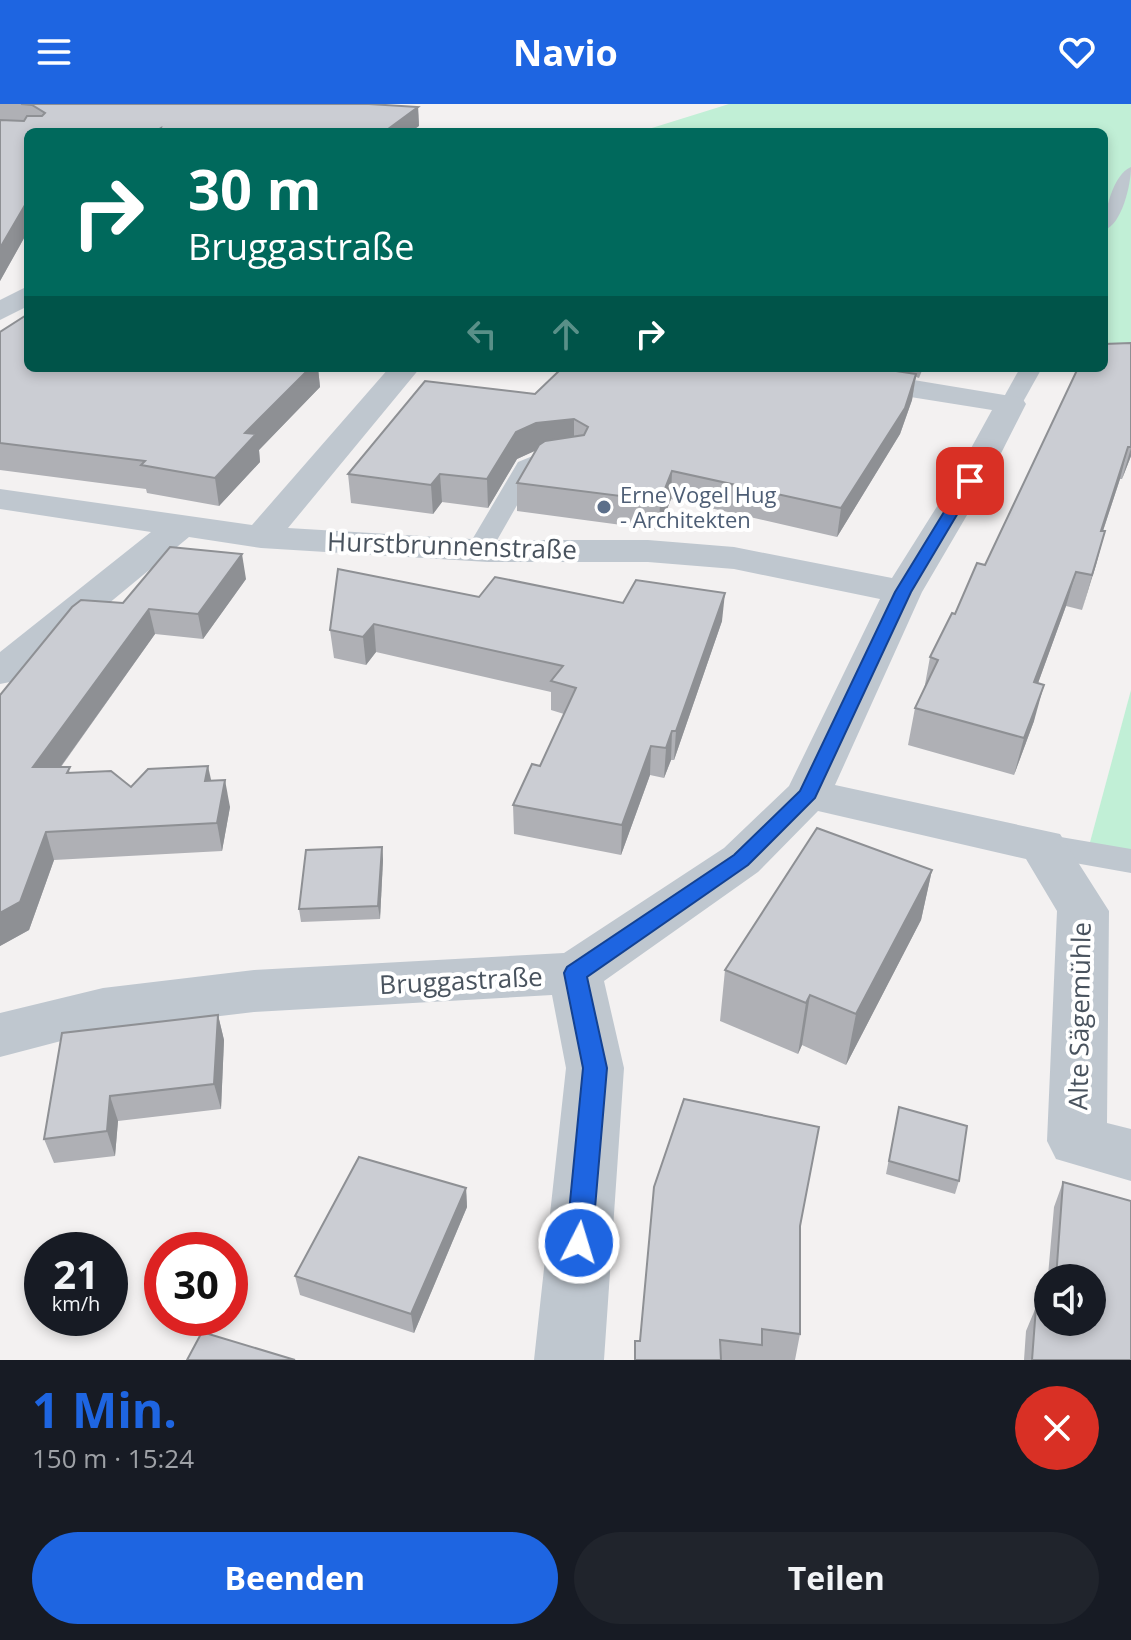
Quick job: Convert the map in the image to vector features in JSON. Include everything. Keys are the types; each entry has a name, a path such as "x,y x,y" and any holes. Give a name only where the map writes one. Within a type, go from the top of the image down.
{"street":[{"path":"0,286 24,284"},
{"path":"0,312 24,297"},
{"path":"261,537 402,372"},
{"path":"810,372 1011,404"},
{"name":"Bruggastraße","path":"0,1035 103,1009 254,991 575,973 741,860 808,794 903,592 970,481 1011,404"},
{"name":"Hurstbrunnenstraße","path":"0,499 261,537 479,550 648,551 734,558 903,592"},
{"path":"0,672 182,525"},
{"path":"808,794 1043,846"},
{"name":"Alte Sägemühle","path":"1043,846 1083,911 1077,1141 1131,1155"},
{"path":"569,1360 595,1068 575,973"}],"lane":[{"path":"1108,217 1131,172"},
{"path":"1011,404 1029,372"},
{"path":"479,550 527,467 537,460 573,456"},
{"path":"1043,846 1131,861"}],"green space":[{"path":"729,104 1131,104 1131,363 1108,359 1108,128 652,128"},
{"path":"1131,690 1131,853 1089,846"}],"building":[{"path":"21,104 369,104 418,107 389,128 24,128 24,207 0,248 0,120 24,121 27,116 42,116 45,113 32,105"},
{"path":"24,317 24,372 306,372 245,433 256,434 215,478 141,465 145,461 0,443 0,332"},
{"path":"1131,343 1131,447 1128,447 1101,531 1105,531 1092,575 1076,572 1034,682 1044,685 1024,738 915,708 938,660 930,657 952,613 955,614 977,563 985,565 1076,372 1108,372 1108,344"},
{"path":"558,372 916,374 905,408 841,508 672,471 660,501 517,483 539,445 545,441 584,435 588,427 574,419 536,423 516,432 487,479 440,474 431,485 348,474 425,381 535,394"},
{"path":"170,547 242,554 198,614 149,609 33,767 70,767 67,773 111,771 131,787 148,769 208,766 205,781 225,780 217,823 46,832 20,902 0,913 0,695 72,607 81,600 123,603"},
{"path":"338,569 479,597 495,577 623,603 636,580 725,593 676,731 672,731 666,748 651,746 622,825 513,805 532,764 540,766 576,688 551,681 563,666 374,624 363,637 330,630"},
{"path":"817,828 932,870 856,1014 810,995 806,1003 725,970"},
{"path":"382,847 378,906 299,909 306,850"},
{"path":"218,1015 214,1084 110,1096 107,1131 44,1139 62,1033"},
{"path":"684,1099 819,1127 800,1226 800,1334 762,1329 762,1345 720,1340 721,1360 635,1360 635,1341 640,1341 654,1187"},
{"path":"899,1107 967,1126 959,1181 889,1161"},
{"path":"359,1157 466,1188 411,1314 295,1276"},
{"path":"1063,1182 1131,1201 1131,1360 1032,1360 1034,1334 1034,1336 1106,1336 1106,1264 1057,1264"},
{"path":"200,1336 215,1336 295,1360 187,1360"}],"place":[{"name":"Erne Vogel Hug - Architekten","path":"604,507"}],"route":[{"path":"579,1243 595,1068 575,973 741,860 808,794 903,592 970,481"}]}
